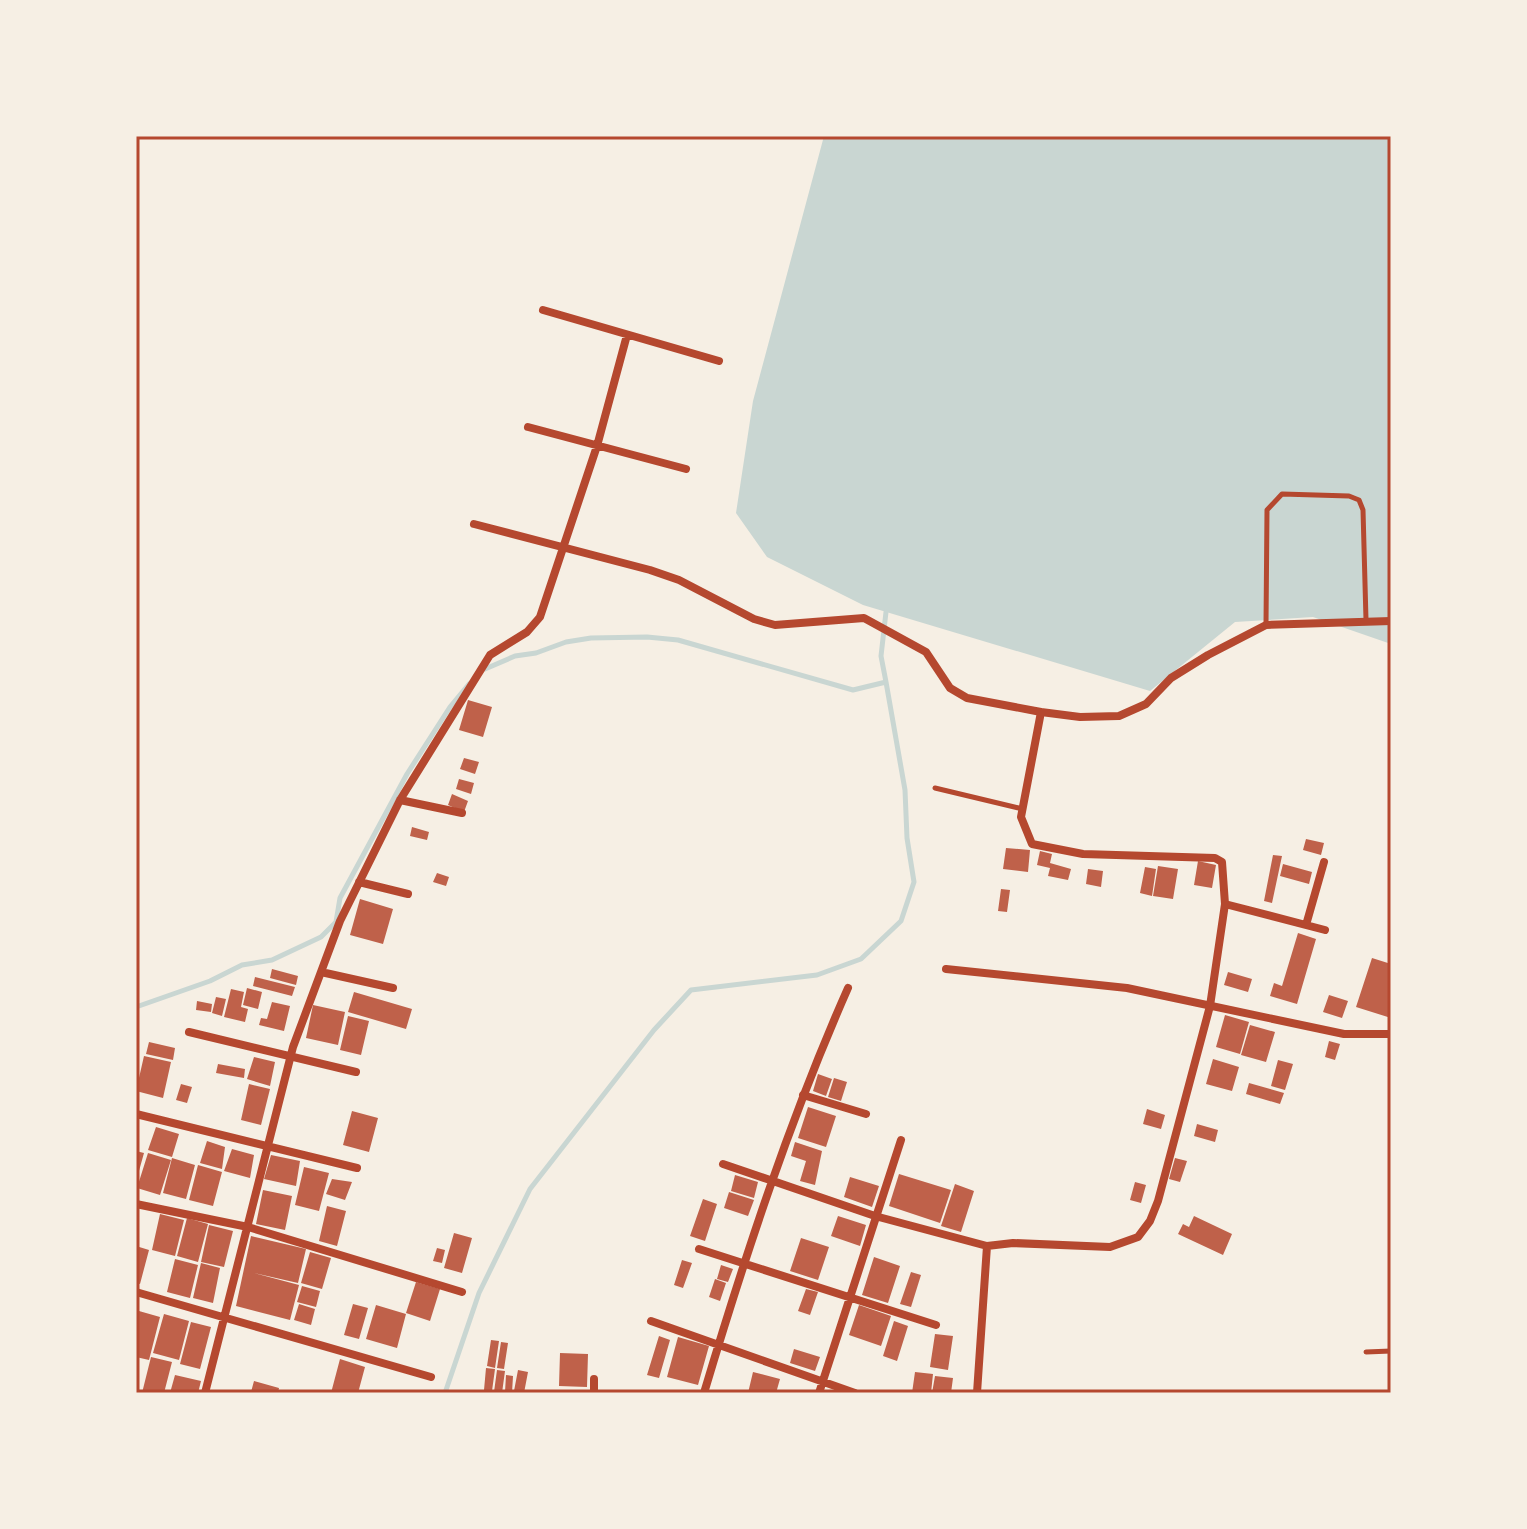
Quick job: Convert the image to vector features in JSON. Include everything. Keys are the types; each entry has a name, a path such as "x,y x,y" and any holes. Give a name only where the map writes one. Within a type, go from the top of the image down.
{"street":[{"path":"543,310 719,361"},
{"path":"205,1393 290,1057 321,972 359,882 400,800 490,655 527,632 540,617 597,446 627,335"},
{"path":"528,427 686,469"},
{"path":"474,524 566,546 679,580 754,619 775,625 799,625 853,616 920,648 950,688 967,698 1080,717 1119,716 1146,704 1171,678 1266,625 1391,621"},
{"path":"723,1164 875,1216 987,1246 1013,1243 1110,1247 1138,1237 1150,1221 1210,1006 1225,904 1222,862 1215,858 1083,854 1039,848 1027,838 1023,809 1041,712"},
{"path":"400,800 462,813"},
{"path":"1306,925 1324,862"},
{"path":"359,882 408,894"},
{"path":"1225,904 1325,930"},
{"path":"946,969 1127,988 1344,1034 1391,1034"},
{"path":"321,972 393,988"},
{"path":"704,1393 744,1262 803,1095 848,988"},
{"path":"189,1032 356,1072"},
{"path":"803,1095 866,1114"},
{"path":"136,1114 357,1168"},
{"path":"819,1388 901,1140"},
{"path":"136,1204 248,1227 462,1292"},
{"path":"977,1393 987,1246"},
{"path":"699,1249 936,1325"},
{"path":"136,1292 431,1377"},
{"path":"651,1321 719,1344 819,1388 855,1393"},
{"path":"594,1379 594,1393"}],"lane":[{"path":"1266,625 1267,510 1282,494 1349,496 1359,500 1363,510 1366,620"},
{"path":"935,788 1023,809"},
{"path":"1366,1352 1391,1351"}],"shaded area":[{"path":"824,136 1391,136 1391,644 1313,617 1235,622 1150,691 863,605 767,557 736,513 753,401"}],"building":[{"path":"468,700 492,707 483,737 459,730"},
{"path":"464,758 479,762 475,774 460,769"},
{"path":"459,779 474,783 471,794 456,789"},
{"path":"452,794 468,801 464,812 448,805"},
{"path":"412,827 429,832 427,840 410,836"},
{"path":"1306,839 1324,843 1321,855 1303,850"},
{"path":"1006,848 1030,850 1028,872 1003,869"},
{"path":"1040,851 1052,854 1050,863 1071,869 1068,880 1048,876 1050,868 1037,865"},
{"path":"1273,855 1282,856 1272,903 1264,901"},
{"path":"1198,861 1216,865 1212,888 1194,885"},
{"path":"1283,864 1312,872 1309,884 1280,876"},
{"path":"1158,866 1178,869 1173,899 1153,896"},
{"path":"1145,867 1156,869 1152,896 1140,893"},
{"path":"1088,869 1103,871 1101,887 1086,884"},
{"path":"437,873 449,877 446,886 433,882"},
{"path":"1001,889 1010,890 1007,912 998,911"},
{"path":"360,899 393,909 383,944 350,935"},
{"path":"1298,933 1316,939 1297,1004 1270,996 1274,983 1282,986"},
{"path":"1372,958 1391,964 1391,1018 1356,1007"},
{"path":"272,969 298,976 296,985 270,978"},
{"path":"1228,972 1252,979 1248,992 1224,985"},
{"path":"255,977 295,987 292,996 253,986"},
{"path":"247,988 262,992 258,1009 243,1005"},
{"path":"231,989 244,992 241,1007 248,1009 245,1022 224,1017"},
{"path":"354,992 412,1009 406,1029 348,1012"},
{"path":"1329,995 1348,1001 1342,1018 1323,1012"},
{"path":"216,997 226,999 222,1016 212,1013"},
{"path":"197,1001 212,1004 211,1012 196,1010"},
{"path":"272,1002 290,1006 284,1031 259,1025 261,1018 267,1019"},
{"path":"313,1005 345,1012 338,1045 306,1038"},
{"path":"1225,1015 1249,1022 1240,1054 1216,1047"},
{"path":"348,1016 369,1021 361,1055 340,1050"},
{"path":"1250,1025 1275,1032 1266,1062 1241,1055"},
{"path":"1329,1041 1340,1044 1335,1060 1325,1057"},
{"path":"149,1042 175,1048 173,1060 146,1054"},
{"path":"144,1056 171,1062 163,1098 136,1091"},
{"path":"254,1057 275,1062 270,1086 247,1079"},
{"path":"1213,1059 1239,1067 1232,1091 1206,1084"},
{"path":"1278,1060 1293,1064 1285,1090 1271,1086"},
{"path":"218,1064 245,1069 244,1078 216,1073"},
{"path":"818,1074 832,1079 826,1096 813,1091"},
{"path":"834,1078 847,1082 841,1101 828,1097"},
{"path":"1249,1083 1284,1093 1280,1104 1246,1094"},
{"path":"181,1084 192,1087 187,1103 176,1100"},
{"path":"249,1084 270,1089 261,1125 241,1120"},
{"path":"808,1107 836,1116 826,1147 798,1138"},
{"path":"1147,1109 1165,1115 1161,1129 1143,1124"},
{"path":"352,1111 378,1118 369,1152 343,1145"},
{"path":"1197,1124 1218,1130 1215,1142 1194,1136"},
{"path":"156,1127 179,1134 172,1157 148,1150"},
{"path":"207,1141 225,1147 222,1169 200,1163"},
{"path":"795,1142 822,1151 815,1185 800,1181 806,1161 791,1156"},
{"path":"232,1149 254,1155 250,1178 224,1171"},
{"path":"136,1151 144,1153 137,1178 136,1178"},
{"path":"148,1153 171,1160 160,1195 137,1188"},
{"path":"271,1155 300,1161 296,1186 264,1179"},
{"path":"172,1158 195,1165 186,1199 163,1193"},
{"path":"1175,1158 1187,1161 1180,1182 1169,1179"},
{"path":"198,1165 222,1172 213,1206 189,1200"},
{"path":"304,1167 329,1173 319,1211 295,1205"},
{"path":"899,1174 951,1190 940,1223 889,1206"},
{"path":"735,1175 758,1182 754,1198 731,1191"},
{"path":"850,1177 879,1186 872,1207 844,1197"},
{"path":"332,1179 352,1182 345,1200 326,1194"},
{"path":"1135,1182 1146,1185 1141,1203 1130,1200"},
{"path":"955,1184 974,1191 961,1232 941,1226"},
{"path":"263,1190 292,1196 285,1230 256,1224"},
{"path":"729,1192 754,1200 748,1216 724,1208"},
{"path":"703,1199 717,1204 705,1241 690,1236"},
{"path":"327,1206 346,1211 337,1246 319,1241"},
{"path":"160,1214 184,1220 175,1256 152,1250"},
{"path":"838,1216 866,1225 860,1246 831,1236"},
{"path":"1194,1216 1232,1234 1223,1255 1178,1234 1183,1224 1189,1227"},
{"path":"187,1218 208,1224 198,1262 177,1256"},
{"path":"209,1225 233,1231 224,1267 201,1262"},
{"path":"454,1233 472,1238 462,1273 444,1268"},
{"path":"251,1236 306,1249 298,1283 250,1272 299,1285 290,1320 236,1306"},
{"path":"801,1238 829,1247 818,1280 790,1271"},
{"path":"136,1246 149,1250 140,1284 136,1283"},
{"path":"437,1248 445,1250 442,1263 433,1261"},
{"path":"310,1252 331,1258 322,1289 301,1283"},
{"path":"874,1257 900,1266 888,1303 862,1295"},
{"path":"175,1259 198,1265 190,1298 167,1292"},
{"path":"682,1260 692,1263 683,1288 674,1285"},
{"path":"201,1263 220,1268 213,1303 193,1298"},
{"path":"721,1265 733,1269 728,1282 717,1279"},
{"path":"911,1272 921,1275 911,1307 900,1304"},
{"path":"715,1279 726,1283 720,1301 709,1297"},
{"path":"416,1282 440,1289 430,1321 406,1313"},
{"path":"302,1286 320,1291 316,1307 297,1302"},
{"path":"806,1289 818,1292 810,1315 798,1311"},
{"path":"299,1304 315,1309 311,1325 294,1320"},
{"path":"353,1304 368,1308 359,1339 344,1335"},
{"path":"376,1305 406,1314 397,1348 366,1339"},
{"path":"859,1305 891,1316 881,1346 849,1335"},
{"path":"139,1311 160,1317 149,1360 136,1357"},
{"path":"164,1314 189,1321 179,1360 153,1353"},
{"path":"894,1321 908,1326 897,1361 883,1356"},
{"path":"191,1322 211,1327 200,1369 180,1364"},
{"path":"935,1334 953,1336 948,1370 930,1367"},
{"path":"659,1336 670,1340 659,1378 647,1375"},
{"path":"678,1337 709,1346 698,1385 667,1377"},
{"path":"491,1340 499,1341 495,1368 487,1366"},
{"path":"501,1342 508,1343 504,1369 497,1368"},
{"path":"794,1349 820,1357 815,1371 790,1363"},
{"path":"560,1353 588,1354 587,1387 559,1386"},
{"path":"151,1357 172,1362 164,1393 142,1393"},
{"path":"340,1359 365,1367 358,1393 331,1393"},
{"path":"486,1368 495,1369 492,1391 484,1390"},
{"path":"497,1370 505,1371 502,1393 494,1392"},
{"path":"518,1370 528,1372 524,1393 514,1391"},
{"path":"753,1372 780,1379 776,1393 748,1393"},
{"path":"915,1372 933,1374 931,1393 912,1393"},
{"path":"175,1375 201,1381 198,1393 170,1393"},
{"path":"506,1375 513,1376 512,1393 505,1392"},
{"path":"935,1376 953,1378 951,1393 932,1393"},
{"path":"254,1381 279,1388 278,1393 251,1392"}],"waterway":[{"path":"485,669 515,656 536,653 566,642 591,638 647,637 678,640 853,690 886,682 881,656 886,612"},
{"path":"445,1393 479,1293 530,1189 654,1030 691,990 817,975 861,959 901,921 914,882 907,838 905,790 886,682"},
{"path":"136,1007 210,981 242,965 272,960 321,937 336,922 340,898 407,774 450,707 469,684"}]}
